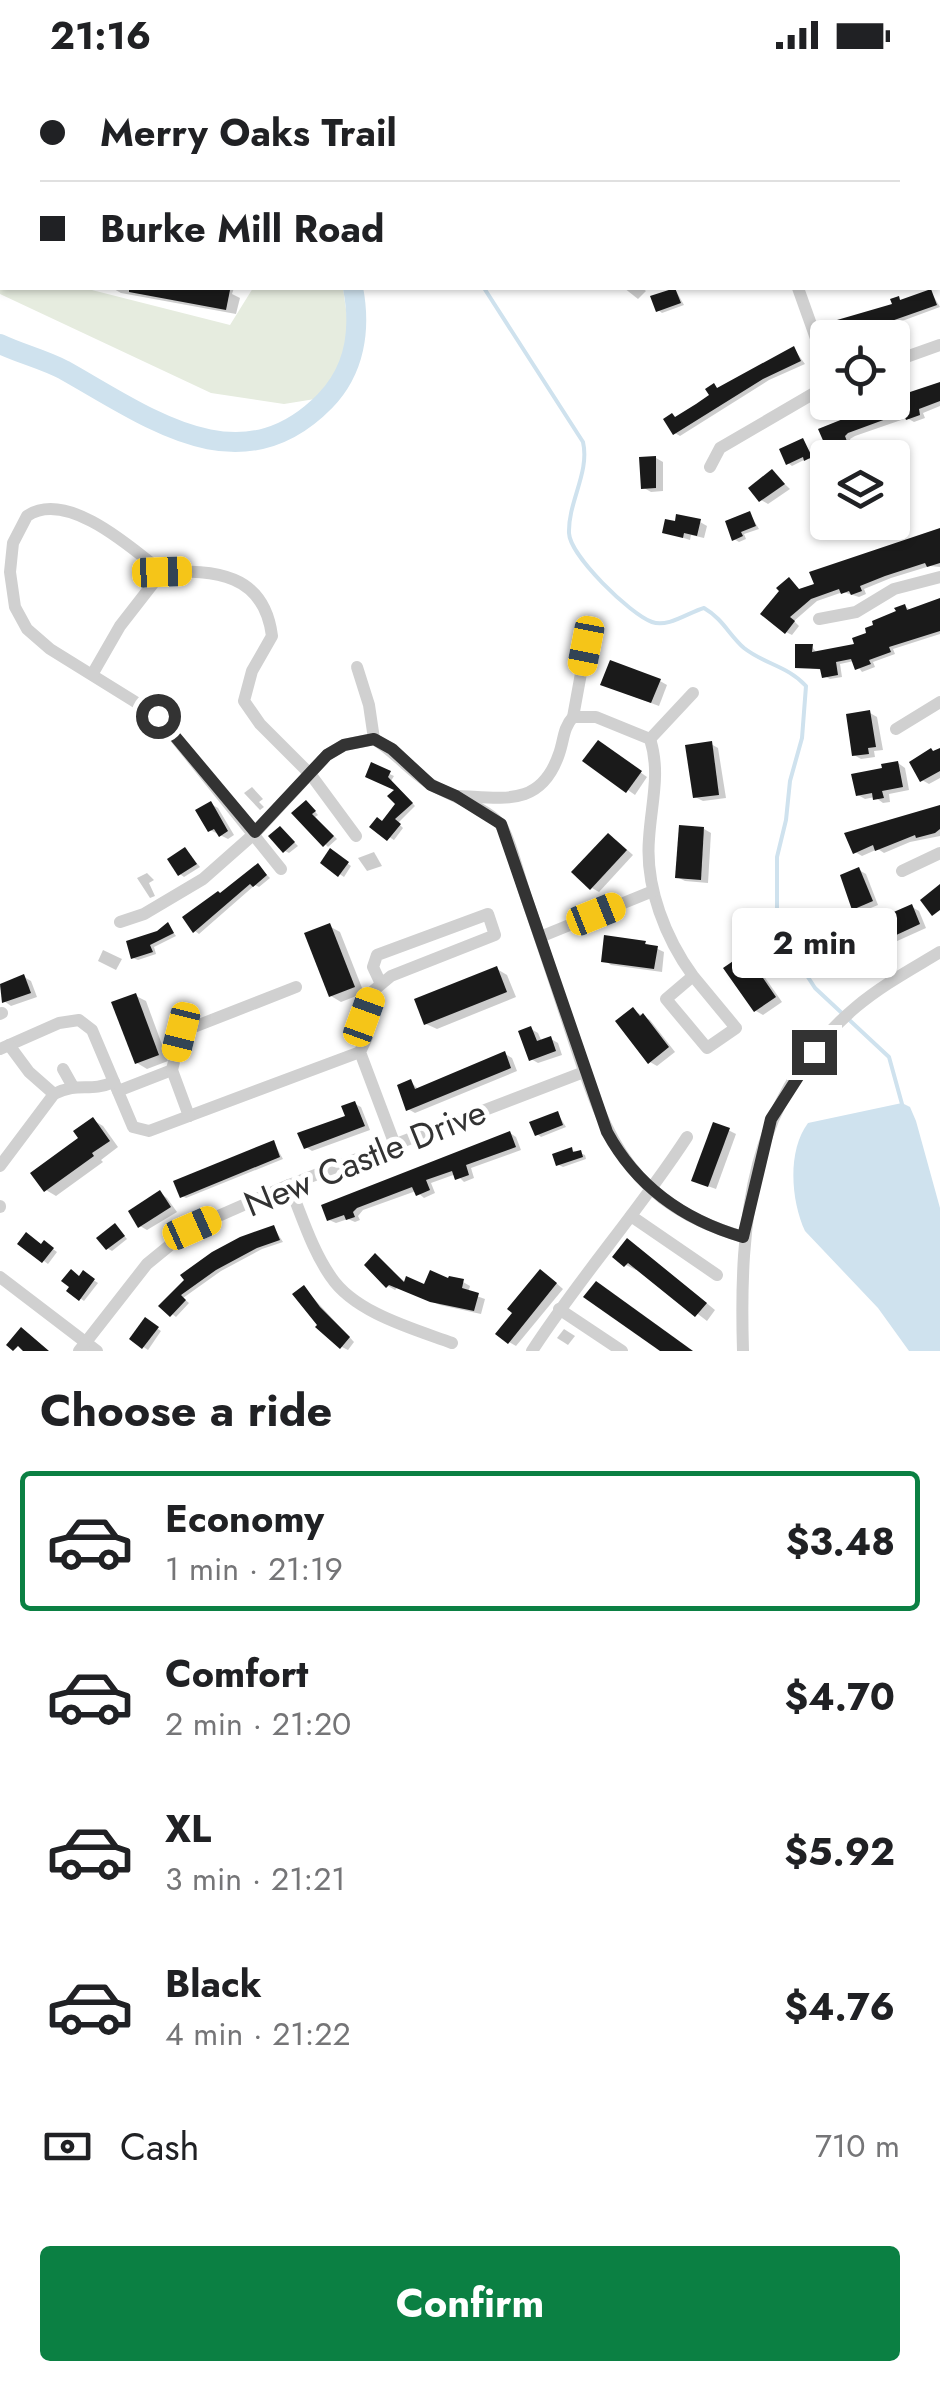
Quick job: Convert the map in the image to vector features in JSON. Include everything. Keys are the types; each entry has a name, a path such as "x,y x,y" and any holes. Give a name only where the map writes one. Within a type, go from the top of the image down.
{"street":[{"path":"799,290 810,322"},
{"path":"910,356 940,345"},
{"path":"710,467 720,448 810,396"},
{"path":"281,868 158,716 50,649 27,629 18,616 12,593 10,552 27,516 46,509 85,518 115,535 162,572 218,572 236,580 259,599 272,636 252,671 244,701 260,724 311,775 356,836"},
{"path":"93,673 120,626 162,572"},
{"path":"819,618 856,612 894,589 940,578"},
{"path":"573,717 586,646"},
{"path":"358,667 374,739"},
{"path":"650,739 693,692"},
{"path":"896,729 940,702"},
{"path":"456,796 521,797 539,788 556,763 566,724 582,714 650,739"},
{"path":"120,922 144,914 204,879 255,832 327,755 344,745 374,739 392,749 431,785 501,824 584,1072 617,1151 652,1190 706,1226 743,1237"},
{"path":"650,739 655,765 654,812 648,836 653,891 676,952 736,1028 707,1048 666,999 693,976"},
{"path":"902,872 940,854"},
{"path":"540,937 653,891"},
{"path":"54,1094 4,1047 59,1023 79,1020 92,1030 133,1127 148,1131 360,1052 367,1037 364,1017 373,991 381,984 390,976 490,937 495,932 488,914 378,955 373,967 381,984"},
{"path":"743,1351 743,1237 771,1119 796,1076 852,1010 940,952"},
{"path":"924,961 940,964"},
{"path":"189,1116 172,1070 181,1032 296,987"},
{"path":"360,1052 395,1145"},
{"path":"63,1069 72,1085"},
{"path":"0,1166 54,1094 72,1085 99,1089 172,1070"},
{"name":"New Castle Drive","path":"87,1348 147,1264 192,1228 289,1186 584,1072"},
{"path":"532,1351 687,1137"},
{"path":"289,1186 333,1281 374,1314 452,1344"},
{"path":"632,1216 717,1275"},
{"path":"0,1277 87,1348"},
{"path":"560,1310 622,1351"}],"shaded area":[{"path":"0,290 92,290 230,325 252,290 343,290 350,338 340,372 315,399 284,404 211,393 0,294"}],"water":[{"path":"902,1103 910,1107 916,1121 940,1208 940,1351 909,1351 878,1308 805,1231 794,1191 797,1147 808,1123"}],"building":[{"path":"129,290 230,290 226,310"},
{"path":"676,290 681,303 656,312 650,296"},
{"path":"931,290 937,305 894,320 837,320 892,304 890,299 899,296 900,300"},
{"path":"794,346 801,361 763,379 673,435 663,419 672,413 675,417 709,395 705,389 714,383 717,388"},
{"path":"940,382 940,401 919,409 920,415 910,419 910,392"},
{"path":"840,420 883,420 848,433 846,440 823,440 818,429"},
{"path":"803,438 810,458 786,465 779,449"},
{"path":"656,456 656,488 641,489 639,457"},
{"path":"772,469 785,484 759,502 748,488"},
{"path":"750,511 756,526 732,541 725,521"},
{"path":"676,514 701,519 697,536 684,533 683,538 662,533 665,519 675,521"},
{"path":"940,528 940,563 927,567 925,563 885,576 860,586 862,591 851,595 849,591 841,594 839,589 811,599 790,617 795,621 785,634 760,614 779,591 776,588 789,577 799,589 814,584 809,572"},
{"path":"940,598 940,631 889,647 891,652 855,670 851,659 836,662 838,675 822,678 820,669 795,668 795,644 813,644 812,652 854,644 852,638 866,633 865,628 873,625 872,621 896,611 894,608 905,604 907,610"},
{"path":"610,660 661,679 651,703 600,685"},
{"path":"870,710 876,747 868,748 869,754 852,756 846,714"},
{"path":"598,740 642,771 626,793 582,761"},
{"path":"712,741 719,795 693,798 685,745"},
{"path":"931,748 940,748 940,771 920,782 909,762"},
{"path":"898,761 903,787 882,791 884,798 873,800 872,793 856,796 851,774"},
{"path":"371,762 391,771 388,777 413,803 395,819 401,824 387,841 369,827 377,817 382,821 395,804 387,796 394,790 365,777"},
{"path":"306,800 316,811 312,814 334,836 323,847 291,813"},
{"path":"211,801 228,831 219,837 214,829 208,832 195,810"},
{"path":"940,805 940,829 935,833 916,838 915,835 875,851 873,845 853,854 844,833"},
{"path":"679,825 704,827 701,880 675,878"},
{"path":"280,826 295,842 283,853 268,836"},
{"path":"608,833 627,850 590,890 571,872"},
{"path":"185,847 197,864 178,876 167,859"},
{"path":"330,848 349,862 338,877 320,863"},
{"path":"258,863 267,875 253,887 250,884 193,933 182,917"},
{"path":"859,867 873,901 852,910 840,875"},
{"path":"940,884 940,910 932,916 920,900"},
{"path":"912,904 920,924 866,949 857,928"},
{"path":"168,922 174,933 150,945 153,952 131,959 126,941 157,931"},
{"path":"330,923 355,987 329,997 304,933"},
{"path":"604,935 658,946 654,969 601,962"},
{"path":"742,955 749,964 752,962 776,997 754,1012 723,968"},
{"path":"497,966 507,992 424,1025 414,999"},
{"path":"24,974 31,993 2,1003 0,984"},
{"path":"136,993 159,1055 135,1064 111,1002"},
{"path":"633,1007 640,1016 643,1013 669,1047 648,1064 615,1021"},
{"path":"531,1026 537,1041 551,1036 556,1051 529,1061 518,1031"},
{"path":"505,1051 511,1068 406,1111 397,1085 411,1079 415,1089"},
{"path":"355,1101 365,1126 304,1149 297,1133 345,1116 341,1106"},
{"path":"558,1111 563,1125 535,1136 529,1122"},
{"path":"93,1117 110,1141 44,1192 30,1173 78,1138 73,1131"},
{"path":"713,1122 730,1128 708,1187 691,1181"},
{"path":"510,1131 516,1147 466,1165 469,1175 455,1180 452,1171 426,1180 430,1190 416,1196 412,1187 357,1208 353,1212 355,1217 346,1220 344,1215 327,1221 321,1205"},
{"path":"274,1140 280,1157 180,1198 173,1181"},
{"path":"572,1147 573,1152 581,1150 583,1157 556,1166 552,1154"},
{"path":"160,1190 171,1207 138,1228 128,1211"},
{"path":"115,1223 125,1236 106,1250 96,1238"},
{"path":"274,1225 280,1240 216,1270 181,1295 186,1300 170,1317 158,1306 184,1280 180,1275 212,1252"},
{"path":"26,1232 54,1248 42,1263 17,1244"},
{"path":"627,1238 707,1303 695,1317 628,1263 624,1267 612,1257"},
{"path":"375,1253 404,1282 406,1276 424,1284 430,1270 448,1278 464,1279 462,1288 479,1293 474,1311 430,1302 389,1285 386,1288 364,1265"},
{"path":"71,1269 79,1276 83,1270 95,1279 79,1301 61,1281"},
{"path":"540,1269 557,1283 508,1344 495,1334 512,1313 507,1309"},
{"path":"596,1281 693,1351 660,1351 583,1297"},
{"path":"304,1285 350,1337 340,1349 315,1327 292,1294"},
{"path":"145,1317 159,1327 142,1349 129,1339"},
{"path":"21,1327 49,1351 23,1351 18,1346 13,1351 6,1345"}],"waterway":[{"path":"0,344 56,366 128,407 194,436 227,442 260,439 293,427 335,389 349,362 356,334 353,290"},
{"path":"485,290 583,442 584,465 569,533 590,569 630,608 652,622 672,621 704,608 744,648 806,686 802,738 777,857 777,908 786,943 815,988 889,1057 902,1104"}],"route":[{"path":"158,716 255,832 327,755 344,745 374,739 392,749 431,785 501,824 607,1132 617,1151 652,1190 706,1226 743,1237 771,1119 814,1052"}]}
